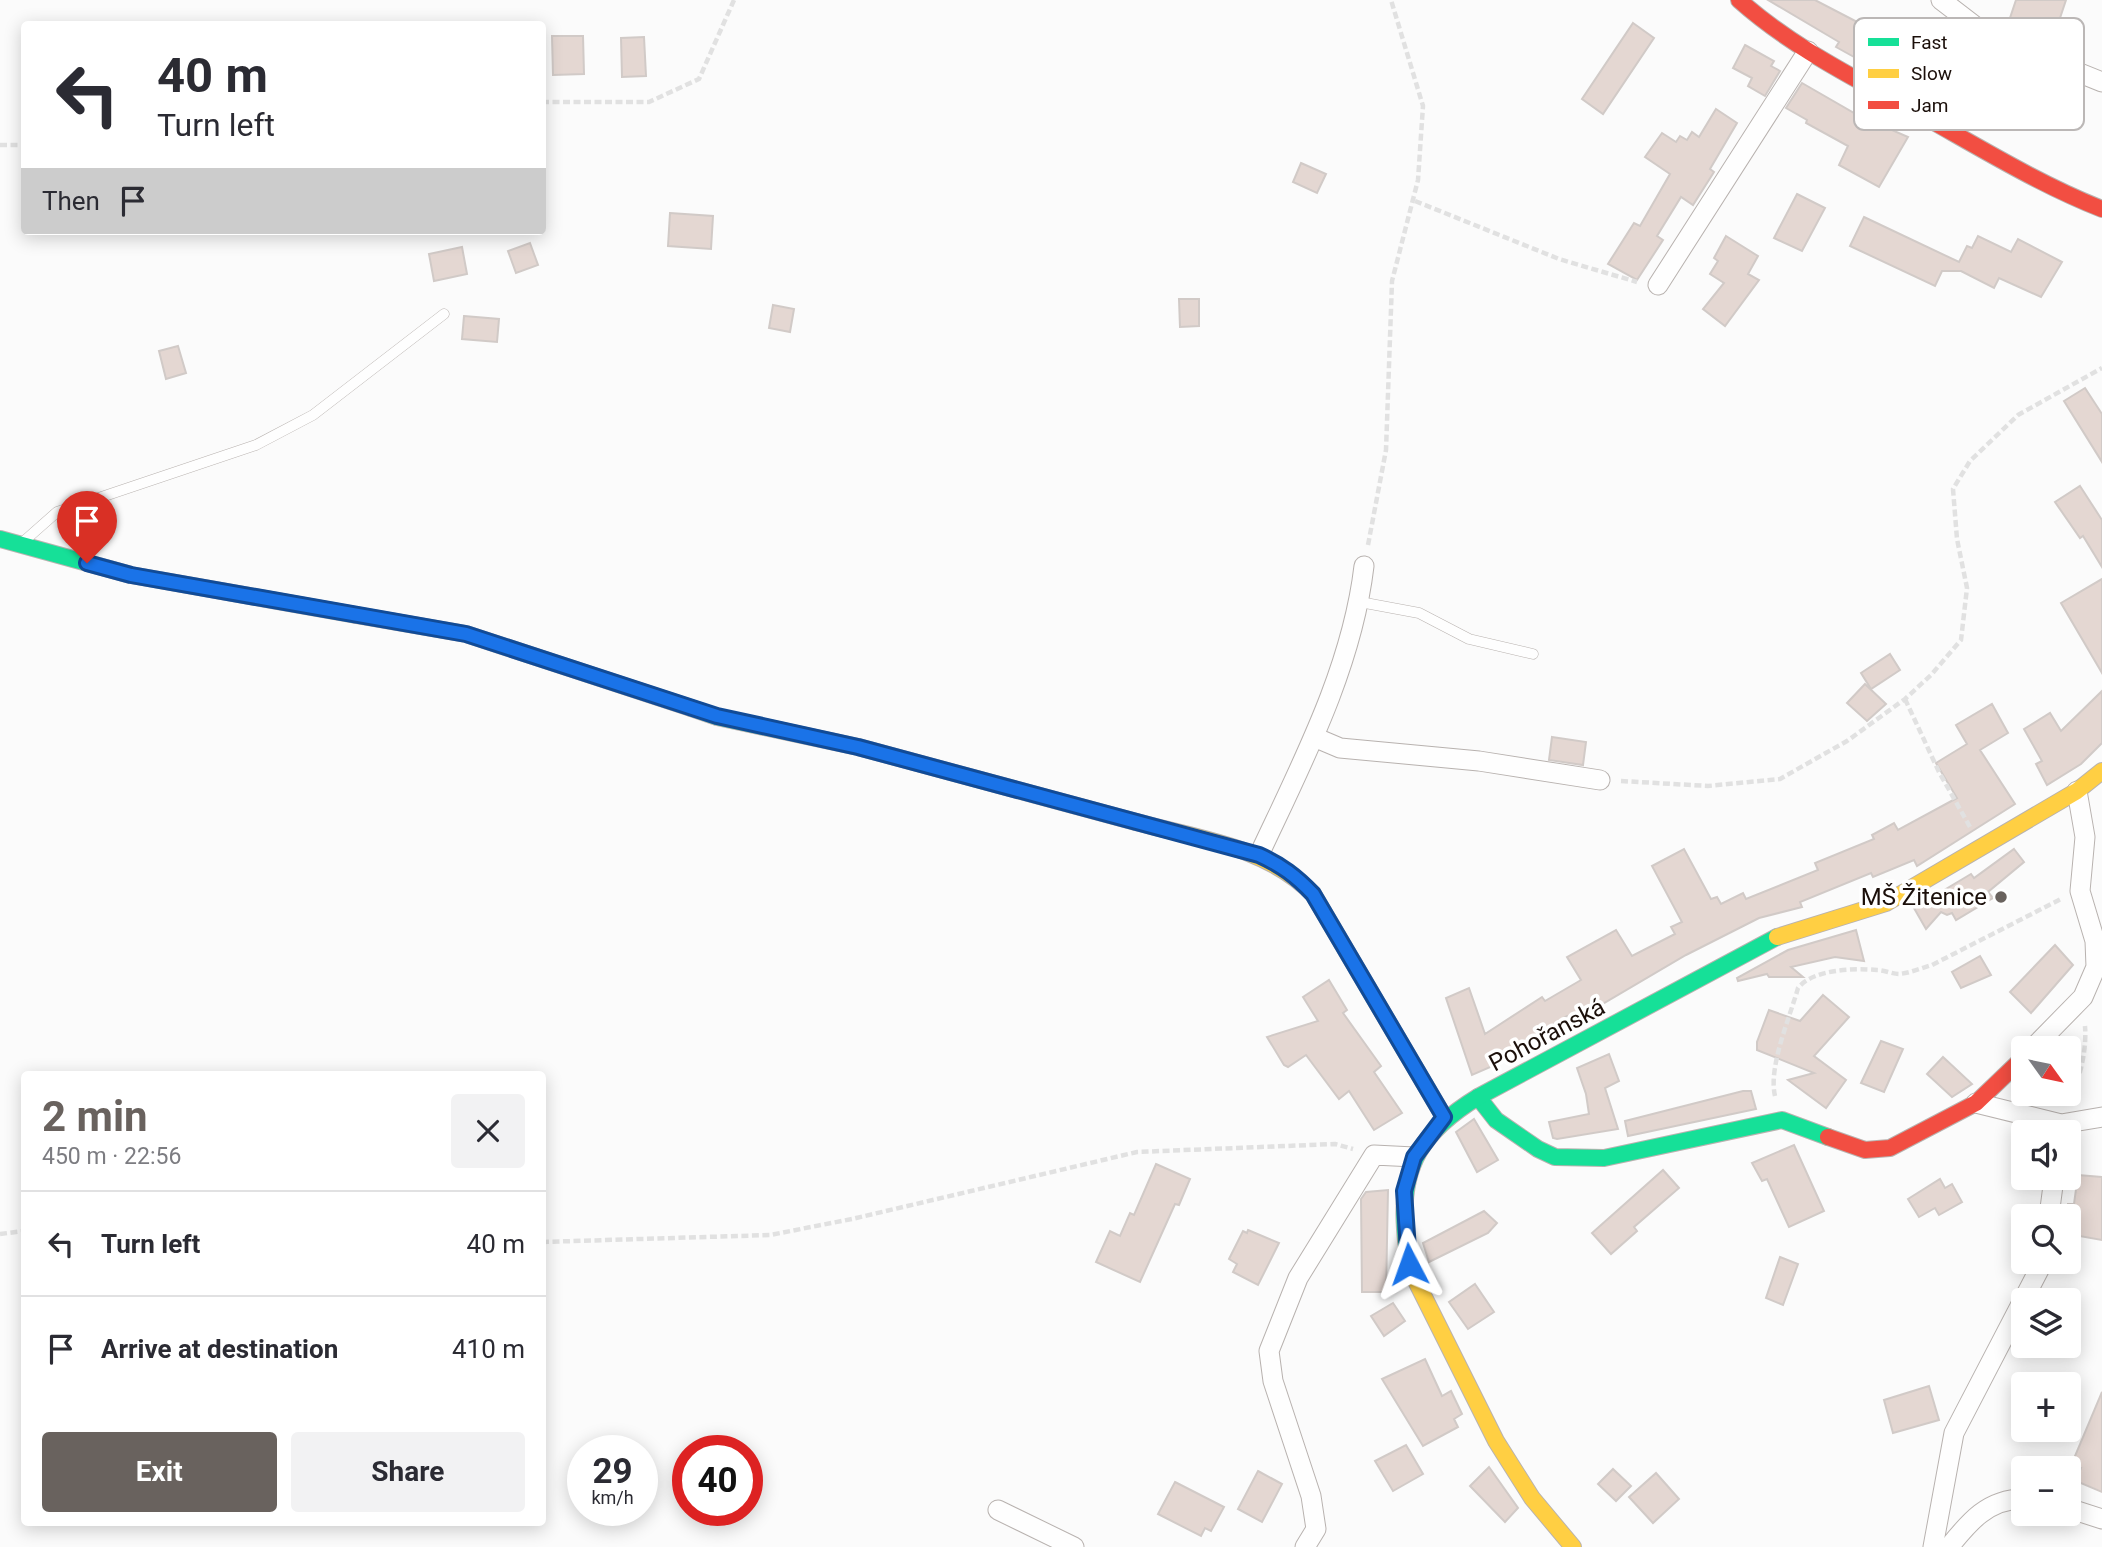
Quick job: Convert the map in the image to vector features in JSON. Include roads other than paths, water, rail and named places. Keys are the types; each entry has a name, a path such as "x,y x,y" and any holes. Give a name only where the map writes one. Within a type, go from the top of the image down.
{"street":[{"path":"1739,0 1765,24 1854,77"},
{"path":"1941,0 1964,18"},
{"path":"1658,285 1808,51"},
{"path":"2084,75 2102,82"},
{"path":"1949,130 2035,178 2102,209"},
{"path":"0,539 131,575 466,634 717,716 858,747 1259,855 1281,865 1313,894 1444,1117"},
{"path":"1259,855 1314,737 1344,659 1360,602 1364,566"},
{"path":"1314,737 1340,748 1479,761 1600,780"},
{"name":"Pohořanská","path":"1573,1547 1551,1525 1504,1452 1460,1373 1409,1264 1404,1191 1414,1157 1444,1117 1478,1097 1782,935 1886,902 2077,791 2102,771"},
{"path":"2045,1036 2083,998 2096,967 2095,941 2080,891 2085,837 2077,791"},
{"path":"1478,1097 1496,1120 1538,1149 1555,1157 1569,1159 1604,1158 1782,1120 1865,1150 1890,1147 1976,1103 2011,1069"},
{"path":"1976,1103 2034,1120"},
{"path":"2081,1123 2102,1117"},
{"path":"1304,1547 1316,1529 1311,1496 1273,1381 1269,1351 1298,1278 1374,1154 1414,1157"},
{"path":"1933,1547 1954,1433 2037,1274"},
{"path":"1949,1547 1970,1521 1989,1506 2011,1499"},
{"path":"998,1510 1074,1547"},
{"path":"2081,1512 2102,1519"}],"lane":[{"path":"20,544 57,512 256,444 313,415 444,314"},
{"path":"1360,602 1419,613 1469,639 1533,654"}],"place":[{"name":"MŠ Žitenice","path":"2001,897"}]}
